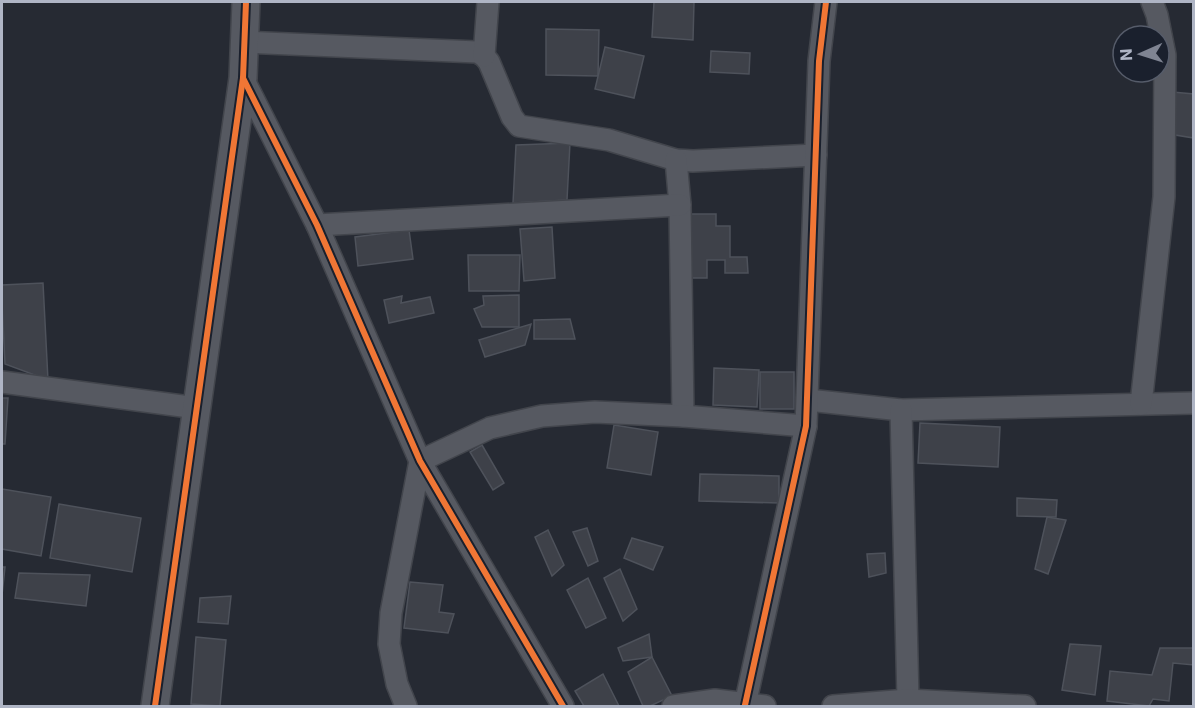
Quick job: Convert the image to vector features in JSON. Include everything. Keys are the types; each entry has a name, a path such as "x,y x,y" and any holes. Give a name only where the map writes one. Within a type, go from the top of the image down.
{"street":[{"path":"155,706 243,78 246,2"},
{"path":"484,56 488,2"},
{"path":"673,706 715,700 755,706 806,426 819,61 826,2"},
{"path":"1141,404 1164,197 1165,55 1152,2"},
{"path":"244,42 477,52 489,62 512,117 519,126 609,140 676,160 816,155"},
{"path":"243,78 317,225 420,461 563,706"},
{"path":"676,160 680,206 683,416"},
{"path":"317,225 680,206"},
{"path":"2,382 197,408"},
{"path":"808,400 901,410 1194,403"},
{"path":"901,410 918,702"},
{"path":"420,461 490,428 542,416 595,412 683,416 806,426"},
{"path":"406,706 397,684 389,644 391,613 420,461"},
{"path":"833,706 918,702 1026,706"}],"building":[{"path":"654,2 694,2 693,40 652,37"},
{"path":"546,29 599,30 598,76 546,75"},
{"path":"605,47 644,56 634,98 595,89"},
{"path":"711,51 750,53 749,74 710,72"},
{"path":"1172,92 1194,94 1194,138 1169,134"},
{"path":"570,143 567,200 513,203 516,145"},
{"path":"689,214 716,214 716,226 730,226 730,257 747,257 748,273 725,273 725,260 707,260 707,278 689,278"},
{"path":"552,227 555,278 524,281 520,229"},
{"path":"409,230 413,259 358,266 355,237"},
{"path":"468,255 520,255 519,291 469,291"},
{"path":"43,283 48,380 5,364 2,285"},
{"path":"519,295 519,327 482,327 474,309 484,305 483,296"},
{"path":"402,296 401,303 430,297 434,313 389,323 384,300"},
{"path":"570,319 575,339 534,339 534,320"},
{"path":"531,324 525,345 485,357 479,340"},
{"path":"714,368 759,370 757,407 713,405"},
{"path":"760,372 794,372 794,409 760,409"},
{"path":"2,398 8,398 5,444 2,444"},
{"path":"920,423 1000,427 998,467 918,463"},
{"path":"614,425 658,432 651,475 607,468"},
{"path":"482,445 504,483 493,490 470,452"},
{"path":"700,474 779,476 779,503 699,501"},
{"path":"2,489 51,497 41,556 2,549"},
{"path":"1017,498 1057,500 1056,517 1017,516"},
{"path":"59,504 141,518 132,572 50,558"},
{"path":"1047,517 1066,520 1048,574 1035,569"},
{"path":"587,528 598,561 588,566 573,532"},
{"path":"548,530 564,565 552,576 535,537"},
{"path":"632,538 663,547 653,570 624,558"},
{"path":"885,553 886,573 869,577 867,554"},
{"path":"2,567 5,567 2,595"},
{"path":"620,569 637,609 623,621 604,578"},
{"path":"19,573 90,575 86,606 15,598"},
{"path":"588,578 606,618 586,628 567,590"},
{"path":"410,582 443,585 439,612 454,614 448,633 404,628"},
{"path":"231,596 228,624 198,622 200,598"},
{"path":"649,634 652,657 623,661 618,648"},
{"path":"196,637 226,640 220,706 191,704"},
{"path":"1070,644 1101,646 1095,695 1062,690"},
{"path":"1160,648 1194,648 1194,665 1173,663 1169,701 1153,699 1149,706 1107,701 1110,671 1152,675"},
{"path":"652,657 672,696 650,706 643,706 628,672"},
{"path":"603,674 619,706 584,706 575,691"}],"cycle path":[{"path":"155,706 243,78 246,2"},
{"path":"745,705 806,426 819,61 826,2"},
{"path":"243,78 317,225 420,461 563,706"}]}
